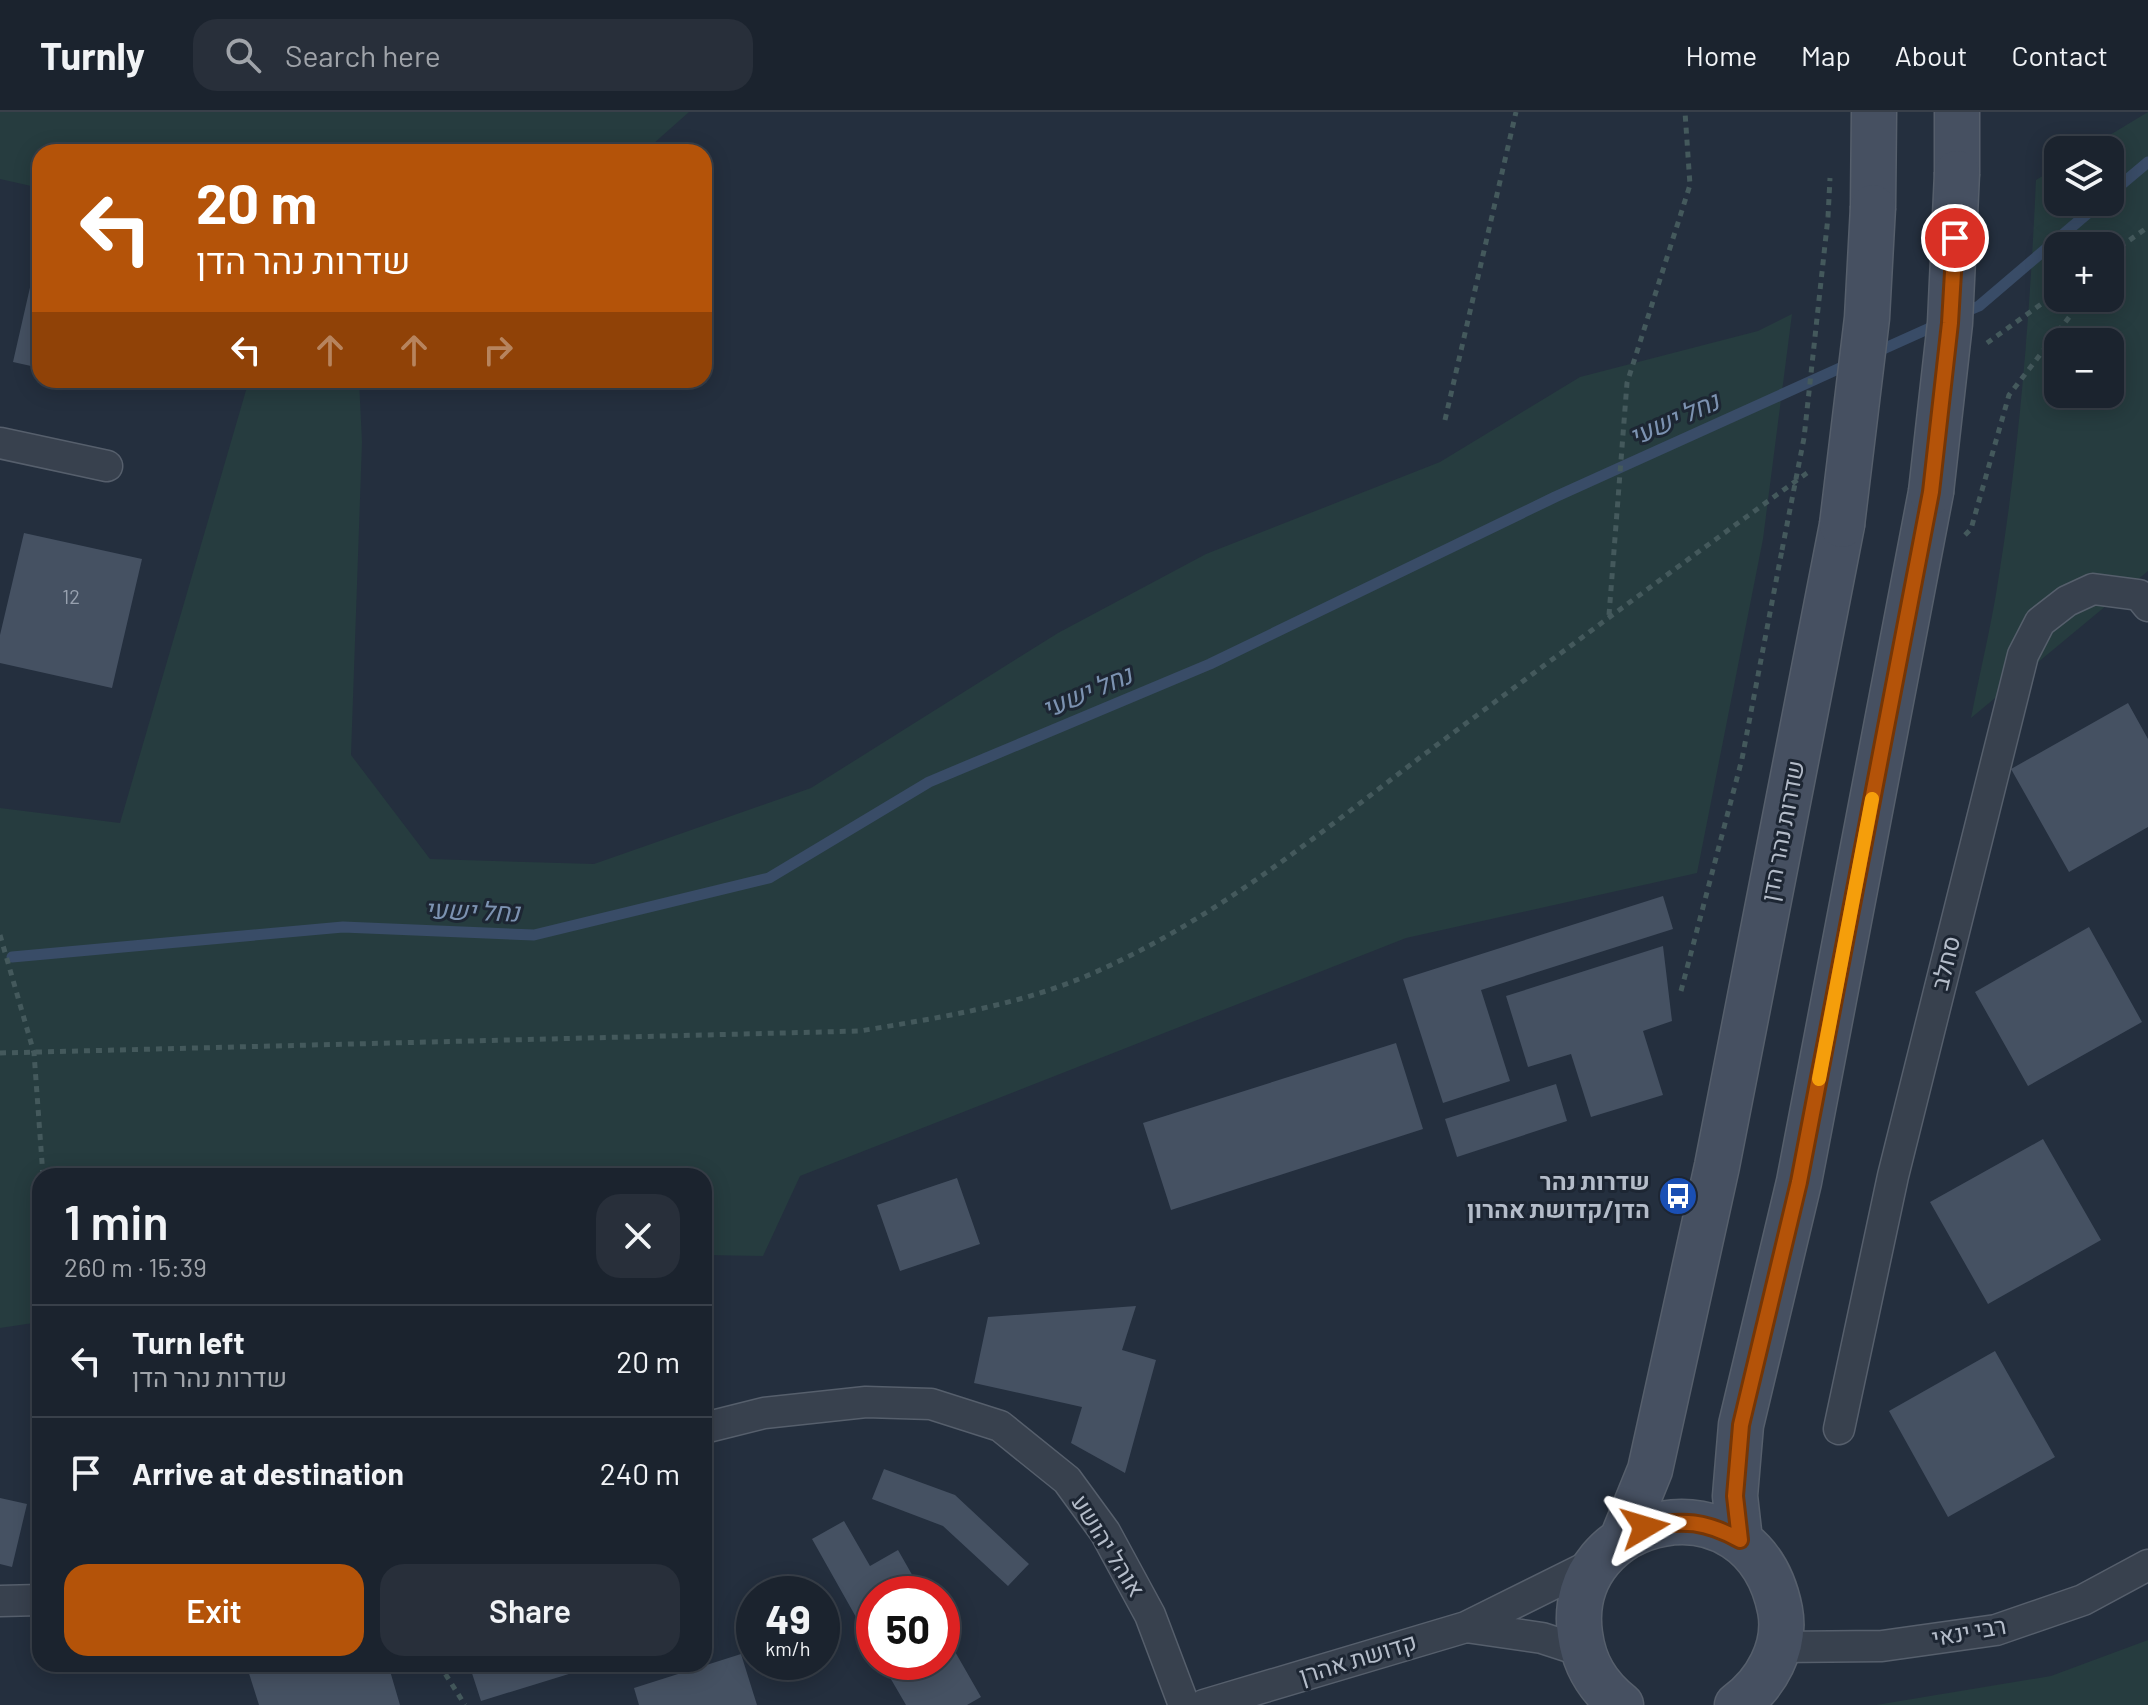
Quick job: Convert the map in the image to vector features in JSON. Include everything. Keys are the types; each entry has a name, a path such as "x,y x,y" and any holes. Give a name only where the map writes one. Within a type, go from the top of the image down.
{"main road":[{"name":"שדרות נהר הדן","path":"1582,1651 1578,1620 1584,1588 1611,1550 1650,1470 1717,1166 1842,525 1867,318 1874,112"},
{"path":"1740,1540 1735,1496 1741,1425 1799,1182 1931,492 1950,323 1957,112"},
{"path":"1611,1550 1645,1527 1669,1522 1694,1522 1718,1528 1740,1540 1761,1562 1776,1588 1781,1618 1778,1647 1768,1673 1751,1695 1737,1705"},
{"path":"1582,1651 1591,1673 1605,1692 1621,1705"}],"street":[{"path":"0,443 107,466"},
{"name":"סחלב","path":"1839,1429 1893,1176 2023,655 2040,622 2067,601 2093,589 2139,595 2148,606"},
{"name":"אוהל יהושע","path":"712,1426 764,1413 866,1402 931,1404 1000,1426 1067,1480 1105,1532 1150,1615 1184,1705"},
{"name":"קדושת אהרן","path":"1204,1705 1466,1627 1611,1550"},
{"name":"רבי ינאי","path":"1778,1647 1882,1646 1996,1630 2083,1600 2148,1565"},
{"path":"0,1601 32,1600"},
{"name":"קדושת אהרן","path":"1466,1627 1542,1638 1582,1651"}],"path":[{"path":"1445,420 1516,112"},
{"path":"1609,616 1627,383 1690,185 1685,112"},
{"path":"1681,991 1742,759 1804,438 1828,217"},
{"path":"2124,244 2148,227"},
{"path":"2124,246 2128,241"},
{"path":"1982,347 2044,302"},
{"path":"1961,539 1971,529 2009,395 2073,312"},
{"path":"0,1053 860,1031 990,1009 1099,971 1202,917 1818,465"},
{"path":"0,935 34,1053 42,1168"},
{"path":"444,1672 465,1705"}],"green space":[{"path":"0,112 689,112 653,144 32,144 32,186 0,179"},
{"path":"2148,112 2148,571 1971,718 1996,593 2013,477 2027,328 2036,180 2044,175 2044,216 2124,216 2124,136 2108,136"},
{"path":"1792,314 1763,539 1697,873 1406,938 800,1176 763,1256 712,1255 712,1168 32,1168 32,1323 0,1328 0,808 120,823 247,388 359,388 362,442 351,755 430,859 594,864 811,788 1058,633 1206,554 1440,462 1580,377 1758,331"},
{"path":"2148,1640 2148,1705 1876,1705 2051,1676"}],"building":[{"path":"32,279 32,366 13,362"},
{"path":"24,533 142,559 112,688 0,663 0,635"},
{"path":"2128,703 2148,739 2148,827 2069,872 2011,769"},
{"path":"1663,896 1673,929 1481,990 1510,1081 1443,1103 1403,979"},
{"path":"2089,927 2142,1022 2028,1086 1975,992"},
{"path":"1663,946 1672,1021 1643,1031 1663,1095 1591,1117 1571,1054 1528,1067 1506,996"},
{"path":"1396,1043 1423,1129 1171,1210 1143,1123"},
{"path":"1556,1084 1567,1121 1457,1157 1445,1119"},
{"path":"2043,1139 2101,1240 1988,1304 1930,1202"},
{"path":"957,1178 980,1244 900,1271 877,1205"},
{"path":"1136,1306 1122,1350 1156,1360 1125,1473 1071,1443 1082,1407 974,1383 988,1317"},
{"path":"1995,1351 2055,1457 1948,1517 1889,1411"},
{"path":"884,1469 955,1495 1029,1564 1008,1586 943,1526 872,1499"},
{"path":"0,1498 27,1504 12,1567 0,1564"},
{"path":"844,1521 870,1566 898,1550 913,1576 856,1576 856,1617 840,1589 840,1576 833,1576 812,1539"},
{"path":"736,1656 736,1680 749,1680 757,1705 639,1705 634,1688 684,1672 712,1672 712,1663"},
{"path":"960,1660 981,1697 967,1705 906,1705 891,1680 960,1680"},
{"path":"249,1672 390,1672 400,1705 259,1705"},
{"path":"472,1672 575,1672 481,1701"}],"waterway":[{"name":"נחל ישעי","path":"2124,182 2148,162"},
{"name":"נחל ישעי","path":"1960,314 1979,306 2085,216"},
{"name":"נחל ישעי","path":"1872,354 1941,323"},
{"name":"נחל ישעי","path":"12,957 343,927 534,935 769,878 929,782 1210,664 1555,497 1849,364"}],"slow traffic":[{"path":"1819,1079 1872,799"}],"place":[{"name":"שדרות נהר הדן/קדושת אהרון","path":"1678,1196"}],"route":[{"path":"1645,1527 1669,1522 1694,1522 1718,1528 1740,1540 1735,1496 1741,1425 1799,1182 1931,492 1950,323 1955,238"}]}
